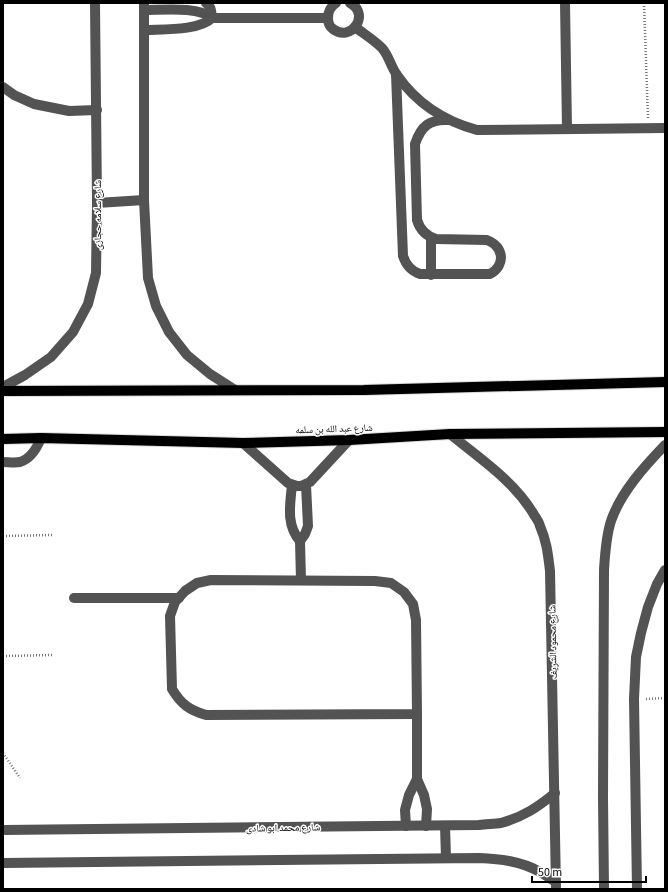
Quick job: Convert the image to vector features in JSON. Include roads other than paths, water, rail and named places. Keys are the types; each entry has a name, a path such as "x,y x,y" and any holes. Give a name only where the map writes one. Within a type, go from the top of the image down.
{"main road":[{"path":"3,391 364,390 665,382"},
{"name":"شارع عبد الله بن سلمه","path":"3,439 41,438 243,443 349,440 450,434 665,432"}],"street":[{"name":"شارع سلامه حجازى","path":"3,386 25,375 51,356 73,332 88,304 96,273 97,110 95,3"},
{"path":"206,3 211,9 212,18"},
{"path":"565,3 567,129"},
{"path":"235,390 210,374 187,355 169,332 156,306 148,278 144,200 144,6 193,11 208,15 212,18 331,8 328,23 334,30 343,33 352,30 358,22 358,12 354,4"},
{"path":"145,30 193,27 208,22 212,18"},
{"path":"355,27 383,49 396,74 422,103 448,120 462,126 477,130 665,128"},
{"path":"396,74 403,256 405,262 414,272 420,274 490,274 498,268 501,258 497,246 493,242 487,240 436,240 431,238 422,230 417,220 415,144 417,137 426,125 440,120 448,120"},
{"path":"3,88 34,104 69,111 97,110"},
{"path":"97,203 144,200"},
{"path":"431,238 431,275"},
{"name":"شارع محمود الشريف","path":"450,434 497,472 528,505 540,525 547,546 550,571 556,886"},
{"path":"3,462 20,462 29,456 36,448 41,438"},
{"path":"243,443 288,483 297,486 306,485 314,479 349,440"},
{"path":"604,889 604,570 606,548 611,521 620,501 649,462 665,446"},
{"path":"292,485 290,510 292,528 300,541"},
{"path":"301,580 300,541 308,526 306,485"},
{"path":"637,889 634,699 636,657 648,607 657,584 665,570"},
{"path":"417,714 206,715 195,712 186,707 178,699 172,689 170,616 175,602 185,591 197,584 211,580 375,581 391,583 404,592 413,604 416,620 417,714 417,779 424,794 427,809 426,826"},
{"path":"74,598 179,598"},
{"path":"406,826 405,810 409,794 417,779"},
{"name":"شارع محمد ابو شادى","path":"3,830 479,825 500,823 520,816 538,806 555,793"},
{"path":"445,826 446,858"},
{"path":"3,863 479,858 500,859 520,864 539,871 556,886"}]}
